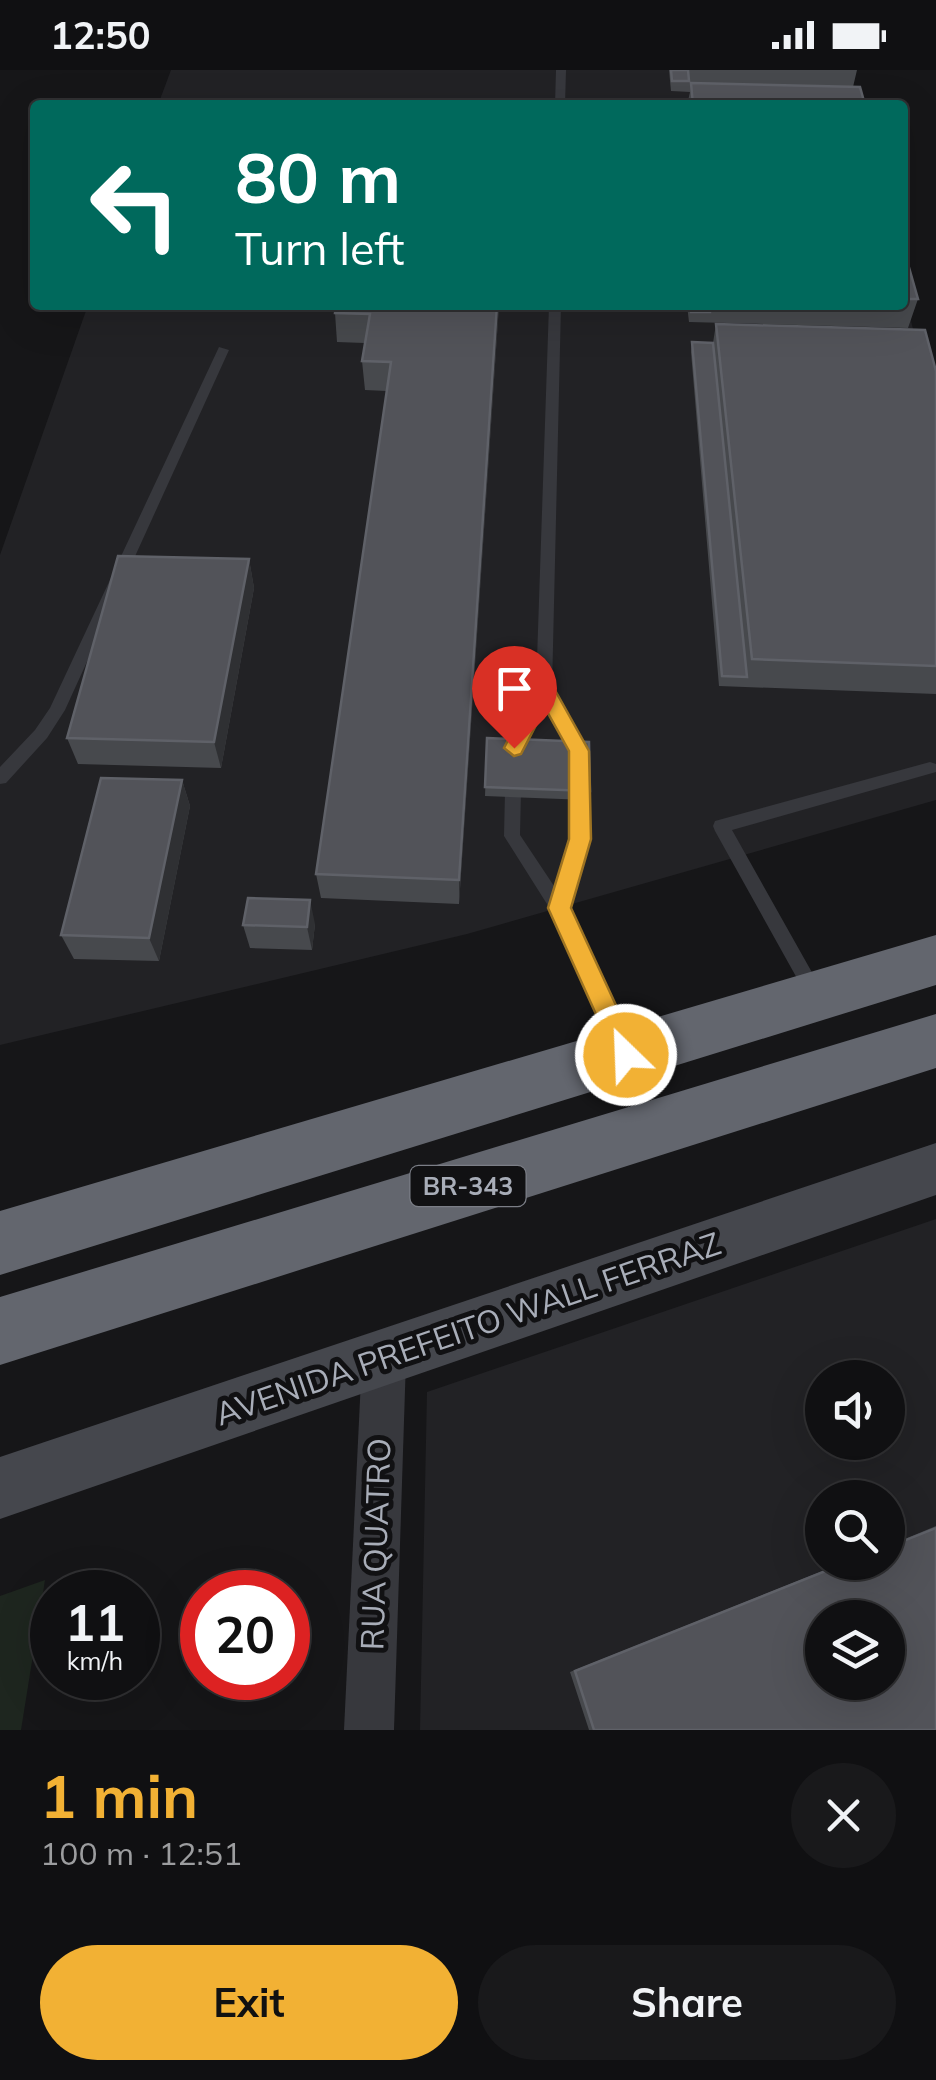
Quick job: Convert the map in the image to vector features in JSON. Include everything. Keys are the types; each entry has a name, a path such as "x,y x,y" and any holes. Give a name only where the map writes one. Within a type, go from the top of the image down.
{"highway":[{"path":"0,1243 936,960"},
{"name":"BR-343","path":"0,1331 936,1040"}],"street":[{"name":"AVENIDA PREFEITO WALL FERRAZ","path":"0,1488 936,1169"},
{"name":"RUA QUATRO","path":"369,1730 384,1359"}],"lane":[{"path":"560,100 561,70"},
{"path":"555,310 544,688 514,748 512,836 559,908 626,1055"},
{"path":"0,778 57,710 223,350"},
{"path":"544,688 579,751 580,839 559,908"},
{"path":"816,996 722,826 930,768"}],"shaded area":[{"path":"171,70 847,70 855,100 160,100"},
{"path":"908,309 936,421 936,800 467,934 0,1045 0,555 86,310"},
{"path":"936,1219 936,1730 420,1730 427,1392"},
{"path":"30,1585 30,1674 21,1730 0,1730 0,1596"}],"building":[{"path":"671,70 688,70 689,81 672,81"},
{"path":"691,83 860,87 864,100 693,100"},
{"path":"908,264 918,299 908,299"},
{"path":"497,310 459,880 316,874 391,362 362,361 370,314 335,313"},
{"path":"716,324 925,330 936,371 936,666 752,659"},
{"path":"692,342 713,343 747,677 722,676"},
{"path":"118,556 249,559 214,742 67,738"},
{"path":"487,738 589,742 590,791 485,787"},
{"path":"101,778 182,780 149,938 61,935"},
{"path":"248,898 310,900 307,927 243,925"},
{"path":"936,1528 936,1730 594,1730 575,1671 805,1579 905,1580 905,1540"}],"route":[{"path":"514,748 544,688 579,751 580,839 559,908 626,1055"}]}
